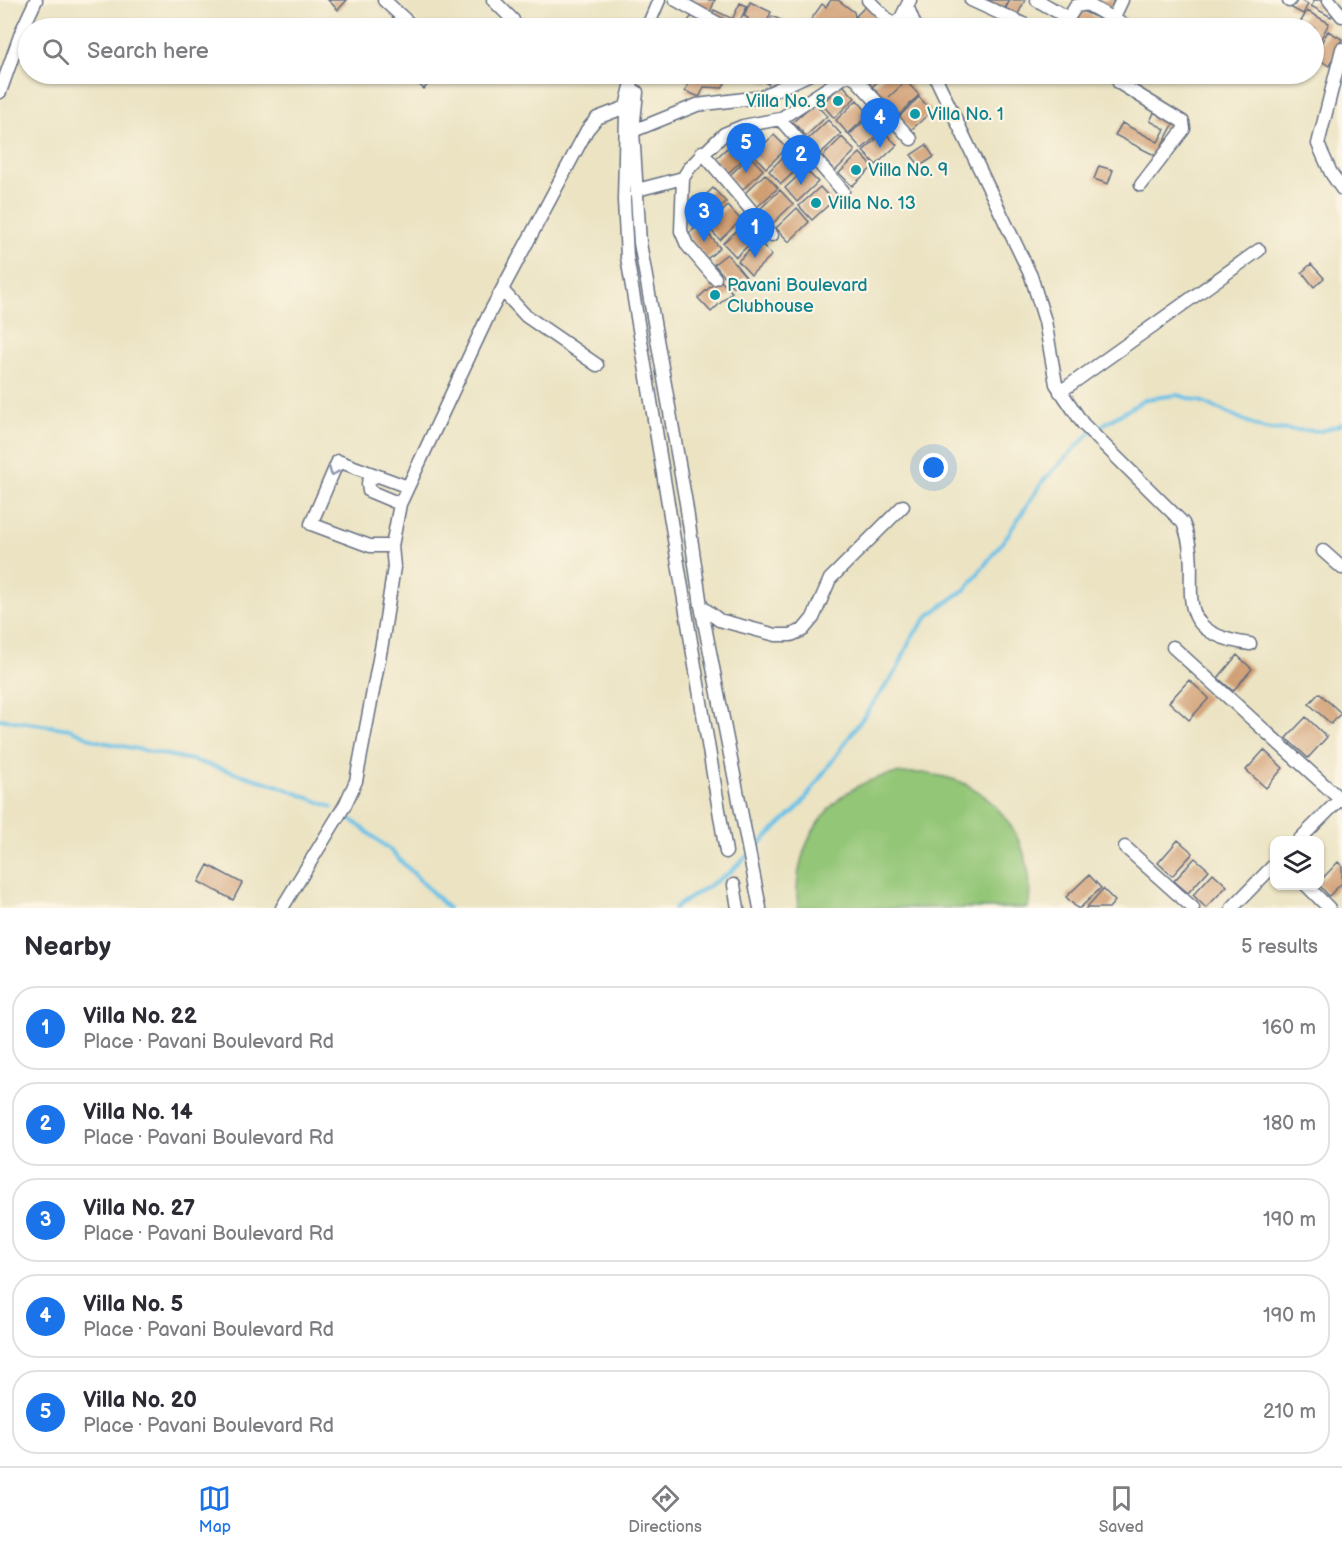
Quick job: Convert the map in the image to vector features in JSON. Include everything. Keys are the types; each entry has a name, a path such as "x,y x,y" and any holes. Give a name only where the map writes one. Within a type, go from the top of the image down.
{"street":[{"path":"28,18 36,0"},
{"path":"384,0 403,18"},
{"path":"493,0 511,18"},
{"path":"652,18 661,0"},
{"path":"656,18 661,0"},
{"path":"676,0 708,18"},
{"path":"868,0 884,18"},
{"path":"971,0 1010,18"},
{"path":"1037,0 1059,18"},
{"path":"1113,18 1122,0"},
{"path":"1329,0 1342,16"},
{"path":"899,18 909,4"},
{"path":"1068,18 1076,6 1087,4 1111,18"},
{"path":"0,92 18,41"},
{"path":"1342,49 1318,144 1331,173 1342,189"},
{"path":"632,84 626,107 624,190 627,257 726,852"},
{"path":"640,84 633,131 640,243 701,606 760,908"},
{"path":"633,131 697,105 761,97 787,84"},
{"path":"715,278 683,238 683,178 702,152 733,129 780,119 834,84"},
{"path":"860,84 910,139"},
{"path":"939,84 1031,276 1046,321 1051,364 1060,392 1083,424 1183,523 1188,536 1190,595 1195,616 1206,631 1219,639 1250,644"},
{"path":"1121,84 1183,122 1184,129 1141,185"},
{"path":"282,908 345,805 356,781 394,567 392,546 400,504 489,314 504,291 587,130 597,118 626,107"},
{"path":"780,119 843,191"},
{"path":"702,152 772,235"},
{"path":"637,190 683,178"},
{"path":"1060,392 1259,250"},
{"path":"504,291 526,316 597,365"},
{"path":"392,546 370,546 311,525 338,461 408,487"},
{"path":"378,476 373,477 368,483 369,491 400,504"},
{"path":"701,606 719,620 776,635 791,635 803,630 813,618 830,579 903,506"},
{"path":"1323,551 1342,568"},
{"path":"1173,647 1341,799 1303,836"},
{"path":"714,783 735,779"},
{"path":"1125,847 1193,908"},
{"path":"1232,908 1270,870"},
{"path":"734,885 738,908"},
{"path":"1311,890 1329,908"}],"green space":[{"path":"925,773 957,780 977,791 1005,818 1023,852 1028,870 1030,889 1028,908 798,908 797,886 800,864 817,824 830,807 847,793 866,782 893,774"}],"building":[{"path":"328,0 347,0 338,10"},
{"path":"691,0 715,0 709,15 689,6"},
{"path":"831,0 838,0 854,12 855,17 812,18 822,4 826,7"},
{"path":"988,0 1009,0 1004,10 987,2"},
{"path":"1010,0 1025,0 1016,18 1004,12"},
{"path":"1089,0 1114,0 1110,10"},
{"path":"1291,0 1299,0 1308,4 1303,14 1288,6"},
{"path":"1315,0 1322,0 1336,8 1331,17 1311,6"},
{"path":"750,2 771,12 768,18 744,16"},
{"path":"740,3 747,6 741,18 733,18"},
{"path":"868,4 882,18 858,18 856,16"},
{"path":"714,10 731,18 712,18 710,17"},
{"path":"1080,10 1098,18 1076,18"},
{"path":"1307,11 1320,18 1303,18"},
{"path":"1324,20 1329,23 1324,33"},
{"path":"1328,31 1342,39 1329,66 1324,63 1324,38"},
{"path":"418,84 428,84 424,89"},
{"path":"688,84 724,84 722,88 704,87 700,96 685,91"},
{"name":"Villa No. 8","path":"842,84 855,98 834,118 822,104"},
{"path":"875,84 909,84 919,95 899,115 872,87"},
{"name":"Villa No. 1","path":"919,97 932,111 911,130 899,117"},
{"path":"857,100 869,114 848,134 836,120"},
{"path":"814,103 827,116 806,136 793,122"},
{"path":"1155,111 1175,121 1156,156 1115,135 1122,123 1158,142 1165,129 1150,121"},
{"path":"870,116 883,130 862,149 849,135"},
{"path":"828,120 841,134 820,154 807,140"},
{"path":"884,132 897,145 876,165 863,151"},
{"path":"774,135 787,148 766,168 753,154"},
{"path":"842,137 855,151 835,171 822,157"},
{"path":"736,140 749,154 728,173 715,159"},
{"path":"926,145 934,157 920,166 911,155"},
{"path":"789,151 802,165 781,184 769,171"},
{"name":"Villa No. 9","path":"860,153 873,167 852,186 839,173"},
{"path":"750,156 763,170 742,190 729,176"},
{"path":"1099,166 1113,170 1108,184 1094,179"},
{"path":"805,169 818,182 797,202 785,188"},
{"path":"765,174 778,188 757,207 744,194"},
{"name":"Villa No. 13","path":"820,187 833,201 812,220 799,206"},
{"path":"713,188 726,202 705,222 692,208"},
{"path":"780,190 793,204 772,224 759,210"},
{"path":"728,206 741,220 720,240 707,226"},
{"path":"797,208 809,222 789,242 776,228"},
{"path":"700,224 720,248 707,259 687,235"},
{"path":"744,224 757,237 736,257 723,243"},
{"path":"759,241 772,255 751,275 738,261"},
{"path":"727,254 746,277 733,287 714,264"},
{"path":"1311,264 1324,278 1314,287 1302,272"},
{"name":"Pavani Boulevard Clubhouse","path":"719,279 732,292 711,312 698,298"},
{"path":"1237,655 1252,669 1233,691 1218,678"},
{"path":"1189,680 1209,698 1189,720 1169,702"},
{"path":"1319,693 1341,713 1331,724 1309,704"},
{"path":"1306,717 1327,737 1308,758 1286,738"},
{"path":"1264,750 1283,768 1266,788 1246,770"},
{"path":"1178,840 1193,853 1172,876 1158,863"},
{"path":"1195,858 1209,870 1188,893 1174,881"},
{"path":"1338,862 1342,866 1342,883 1329,896 1324,890 1324,877"},
{"path":"208,865 242,883 233,900 199,882"},
{"path":"1213,873 1227,886 1206,908 1193,895"},
{"path":"1089,875 1101,888 1080,908 1077,908 1066,897"},
{"path":"1103,889 1115,901 1109,908 1086,908"}],"waterway":[{"path":"752,851 800,806 897,670 911,638 929,615 967,588 1007,536 1043,481 1091,432 1146,399 1177,395 1203,402 1264,429 1322,431 1342,424"},
{"path":"0,719 70,729 97,741 192,760 276,785 332,807"},
{"path":"347,816 389,849 448,908"},
{"path":"674,908 729,873 747,856"}],"place":[{"name":"Villa No. 8","path":"838,101"},
{"name":"Villa No. 1","path":"915,114"},
{"name":"Villa No. 5","path":"880,148"},
{"name":"Villa No. 9","path":"856,170"},
{"name":"Villa No. 20","path":"746,173"},
{"name":"Villa No. 14","path":"801,185"},
{"name":"Villa No. 13","path":"816,203"},
{"name":"Villa No. 27","path":"704,242"},
{"name":"Villa No. 22","path":"755,258"},
{"name":"Pavani Boulevard Clubhouse","path":"715,295"}]}
